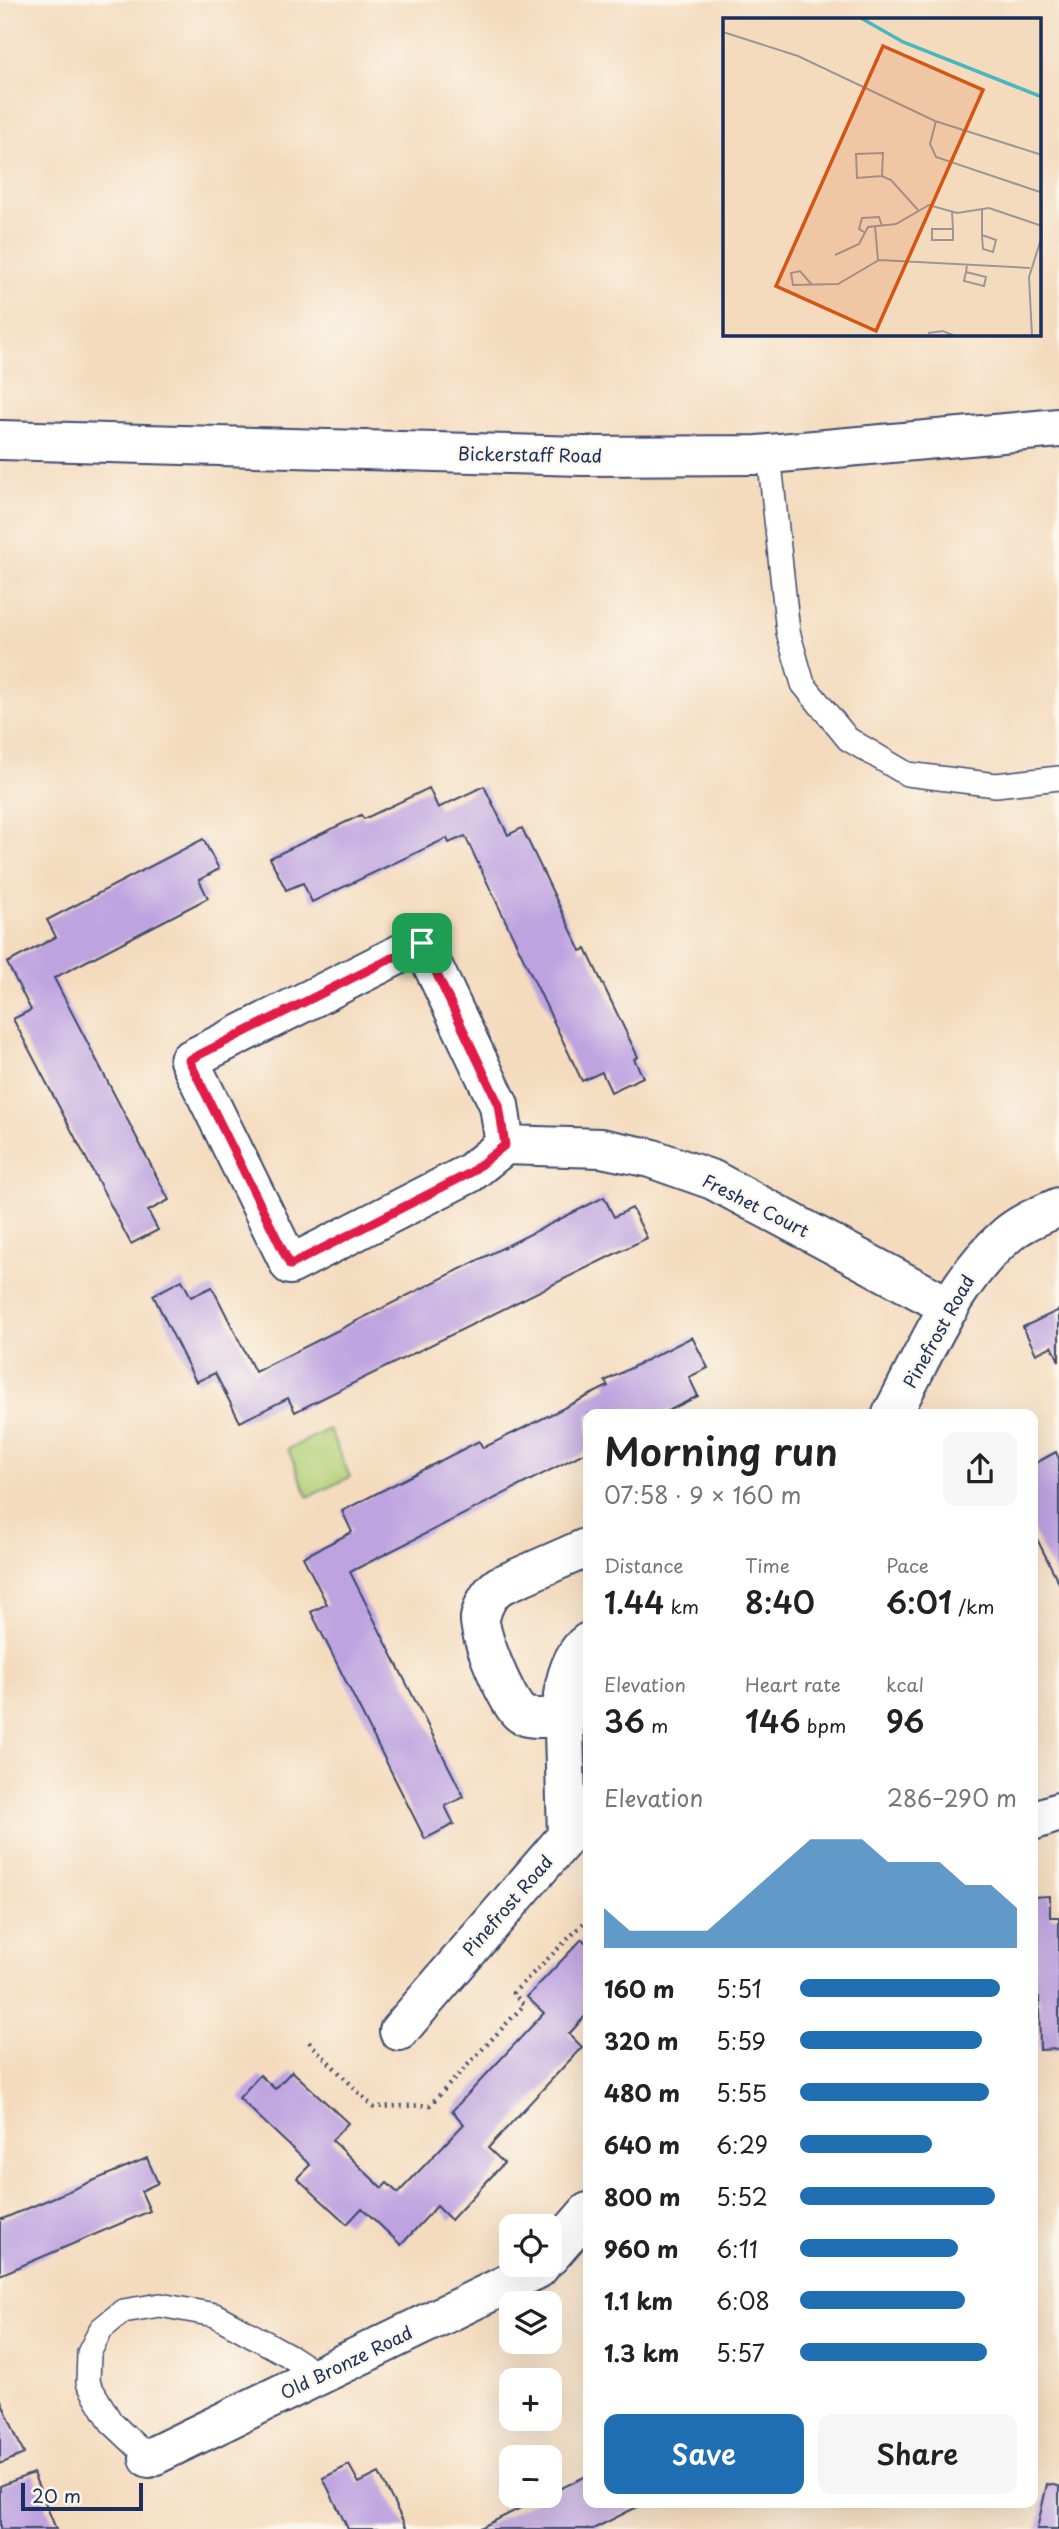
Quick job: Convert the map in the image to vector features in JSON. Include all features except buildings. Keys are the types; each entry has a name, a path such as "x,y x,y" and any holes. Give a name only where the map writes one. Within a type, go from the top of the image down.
{"street":[{"name":"Bickerstaff Road","path":"0,440 582,456 769,454 1059,428"},
{"path":"422,943 499,1105 505,1145 470,1173 290,1265 189,1060 422,943"},
{"name":"Freshet Court","path":"505,1145 601,1148 650,1158 713,1180 950,1307"},
{"name":"Pinefrost Road","path":"895,1409 927,1346 974,1267 1008,1234 1028,1221 1059,1207"},
{"path":"564,1717 532,1718 520,1713 511,1704 482,1636 480,1620 489,1594 499,1586 583,1550"},
{"name":"Pinefrost Road","path":"399,2031 567,1836 563,1695 567,1672 583,1645"},
{"path":"1038,1819 1059,1812"},
{"path":"562,2242 583,2218"},
{"name":"Old Bronze Road","path":"149,2458 521,2277"}],"lane":[{"path":"769,454 788,632 803,684 848,739 907,774 996,785 1059,778"},
{"path":"149,2458 111,2421 88,2382 89,2353 94,2341 101,2329 123,2311 160,2305 215,2315 319,2375"}],"path":[{"path":"309,2042 373,2107 430,2105 524,2005 513,1993 583,1924"}],"green space":[{"path":"329,1429 350,1477 308,1497 288,1449"}],"route":[{"path":"422,943 499,1105 505,1145 470,1173 290,1265 189,1060 422,943"}]}
